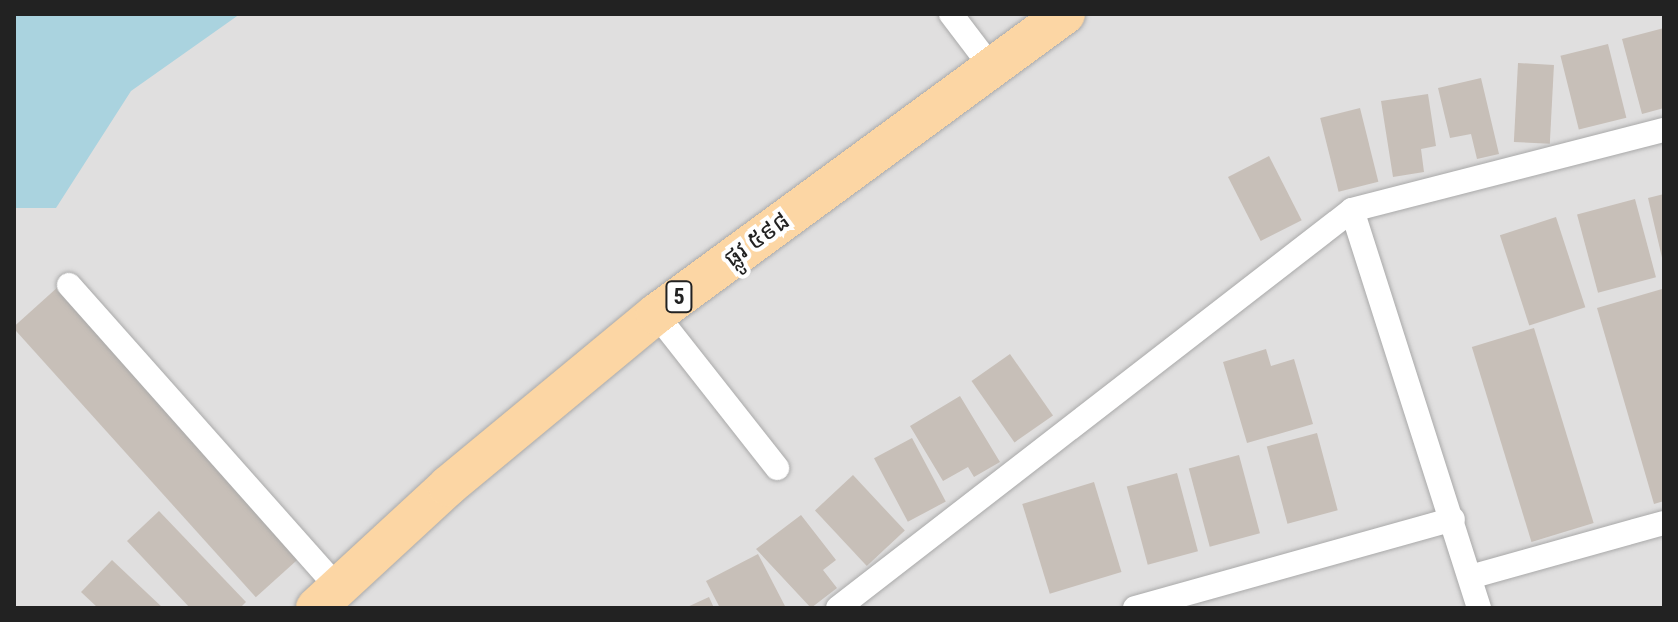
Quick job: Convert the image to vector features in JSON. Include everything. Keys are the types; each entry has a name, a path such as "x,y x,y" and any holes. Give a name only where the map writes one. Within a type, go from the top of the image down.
{"main road":[{"name":"ផ្លូវ ៥៩៨","path":"327,598 656,314 1065,14"}],"street":[{"path":"951,14 992,68"},
{"path":"838,608 1352,210 1664,130"},
{"path":"1352,210 1479,608"},
{"path":"69,285 327,598"},
{"path":"656,314 777,468"},
{"path":"1135,608 1453,519"},
{"path":"1470,577 1664,523"}],"shaded area":[{"path":"14,14 1664,14 1664,608 14,608"}],"water":[{"path":"14,14 240,14 131,91 56,208 14,208"}],"building":[{"path":"1664,28 1664,108 1642,114 1622,39"},
{"path":"1608,44 1626,118 1579,130 1560,56"},
{"path":"1518,63 1554,65 1550,144 1514,142"},
{"path":"1481,78 1499,154 1477,159 1471,134 1450,138 1438,88"},
{"path":"1428,94 1436,146 1421,149 1424,172 1393,177 1381,101"},
{"path":"1360,108 1378,182 1339,192 1320,118"},
{"path":"1269,156 1302,220 1261,241 1228,177"},
{"path":"1664,194 1664,262 1663,262 1648,198"},
{"path":"1635,199 1656,277 1598,293 1577,215"},
{"path":"1556,217 1585,307 1529,326 1500,235"},
{"path":"59,286 302,556 256,597 14,329"},
{"path":"1662,289 1664,501 1654,504 1597,308"},
{"path":"1534,328 1594,523 1531,542 1472,347"},
{"path":"1266,349 1271,366 1294,359 1313,424 1247,443 1223,362"},
{"path":"1010,354 1053,415 1015,442 971,381"},
{"path":"960,396 1000,462 974,477 968,467 943,481 910,426"},
{"path":"1317,433 1338,510 1287,524 1267,446"},
{"path":"912,438 946,502 908,522 874,458"},
{"path":"1239,455 1260,533 1210,547 1189,468"},
{"path":"1177,473 1198,551 1148,565 1127,486"},
{"path":"853,475 905,531 867,566 815,510"},
{"path":"1094,482 1121,572 1050,594 1022,504"},
{"path":"159,511 246,602 240,608 190,608 127,541"},
{"path":"801,515 836,560 823,570 837,588 811,608 756,549"},
{"path":"758,554 786,608 720,608 706,581"},
{"path":"112,560 163,608 98,608 81,592"},
{"path":"709,597 714,608 685,608"}]}
